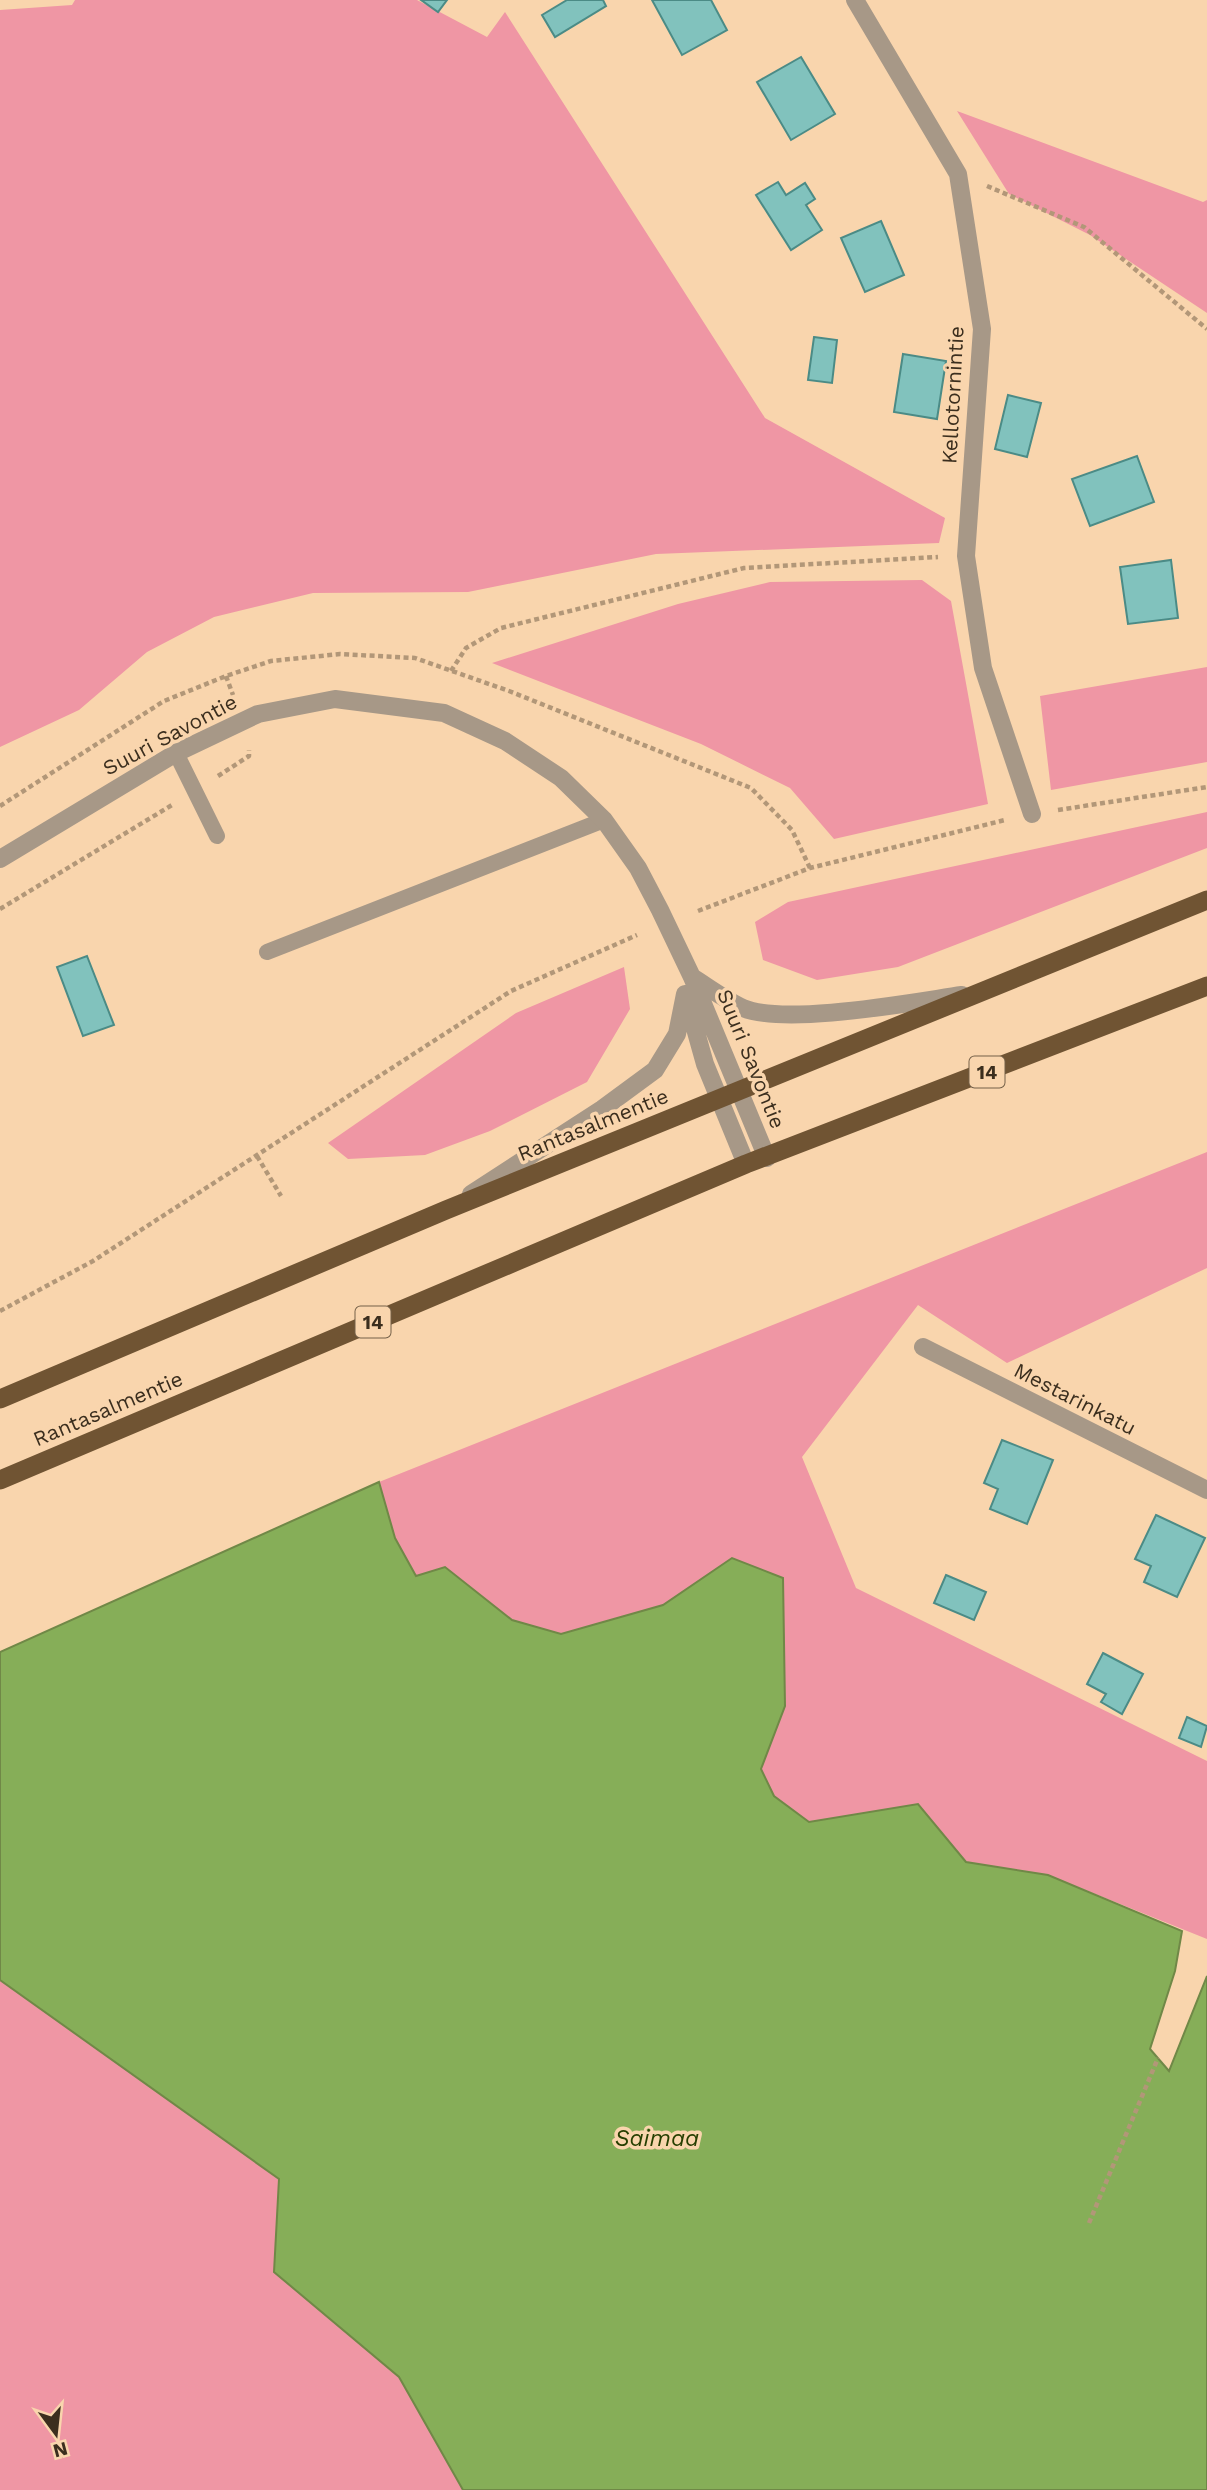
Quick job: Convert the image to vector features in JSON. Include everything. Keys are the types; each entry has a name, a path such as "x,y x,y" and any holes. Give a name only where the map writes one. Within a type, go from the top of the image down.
{"highway":[{"name":"Rantasalmentie","path":"0,1399 446,1210 969,994 1207,900"},
{"name":"Rantasalmentie","path":"0,1480 746,1164 1207,986"}],"street":[{"name":"Kellotornintie","path":"855,0 958,174 982,329 967,556 983,668 1032,814"},
{"name":"Suuri Savontie","path":"0,859 176,753 258,714 335,699 444,713 505,741 561,778 604,820 638,869 692,976 767,1158"},
{"name":"Suuri Savontie","path":"664,919 717,1099 746,1164"},
{"name":"Suuri Savontie","path":"692,976 744,1009 777,1012 828,1013 969,994"},
{"name":"Suuri Savontie","path":"446,1210 602,1109 655,1070 677,1034 685,994"},
{"name":"Mestarinkatu","path":"923,1347 1207,1490"}],"lane":[{"path":"176,753 217,836"},
{"path":"267,952 604,820"}],"path":[{"path":"958,174 1084,227 1207,329"},
{"path":"451,671 466,648 501,628 744,568 967,556"},
{"path":"0,909 249,757 249,733 226,676"},
{"path":"698,911 810,868 1032,814 1207,787"},
{"path":"0,1311 93,1261 511,991 637,935"},
{"path":"257,1156 281,1196"},
{"path":"1089,2223 1158,2059"}],"shaded area":[{"path":"75,0 417,0 487,37 505,12 765,418 945,518 939,543 656,554 468,592 313,593 214,617 147,652 79,710 0,747 0,10 72,5"},
{"path":"957,111 1203,202 1207,200 1207,313 1090,235 1009,194"},
{"path":"922,580 951,601 988,804 834,839 790,788 701,744 492,663 678,604 770,582"},
{"path":"1207,667 1207,762 1051,790 1040,696"},
{"path":"1207,812 1207,848 898,967 817,980 763,960 755,922 788,902"},
{"path":"624,967 630,1009 587,1082 490,1131 425,1155 348,1159 328,1143 516,1013"},
{"path":"1207,1152 1207,1268 1007,1363 918,1305 802,1457 856,1588 1207,1761 1207,1939 1048,1875 966,1862 918,1804 809,1822 774,1796 761,1769 785,1706 732,1558 663,1605 561,1635 512,1620 445,1568 416,1576 395,1538 379,1482"},
{"path":"0,1980 279,2179 274,2272 399,2377 463,2490 0,2490"}],"water":[{"name":"Saimaa","path":"379,1482 395,1538 416,1576 445,1567 512,1620 561,1634 663,1605 732,1558 783,1578 785,1706 761,1769 774,1796 809,1822 918,1804 966,1862 1048,1875 1182,1931 1175,1971 1150,2049 1169,2071 1207,1976 1207,2490 463,2490 399,2377 274,2272 279,2179 0,1980 0,1652"}],"building":[{"path":"421,0 447,0 438,12"},
{"path":"567,0 603,0 606,6 555,37 542,15"},
{"path":"652,0 711,0 727,30 682,55"},
{"path":"801,57 835,114 791,140 757,82"},
{"path":"778,182 786,195 805,183 815,199 806,205 822,230 791,250 756,195"},
{"path":"881,221 904,275 865,292 841,238"},
{"path":"814,337 837,340 832,383 808,380"},
{"path":"903,354 946,361 937,419 894,412"},
{"path":"1008,395 1041,403 1027,457 995,449"},
{"path":"1137,456 1154,502 1090,526 1072,479"},
{"path":"1171,560 1178,618 1128,624 1120,567"},
{"path":"87,956 114,1025 83,1036 57,967"},
{"path":"1002,1440 1053,1460 1027,1524 990,1509 998,1489 984,1483"},
{"path":"1156,1515 1205,1538 1177,1597 1144,1582 1151,1566 1135,1559"},
{"path":"946,1575 986,1592 974,1620 934,1603"},
{"path":"1103,1653 1143,1674 1122,1714 1101,1702 1106,1694 1087,1684"},
{"path":"1187,1717 1207,1726 1201,1747 1179,1738"}]}
